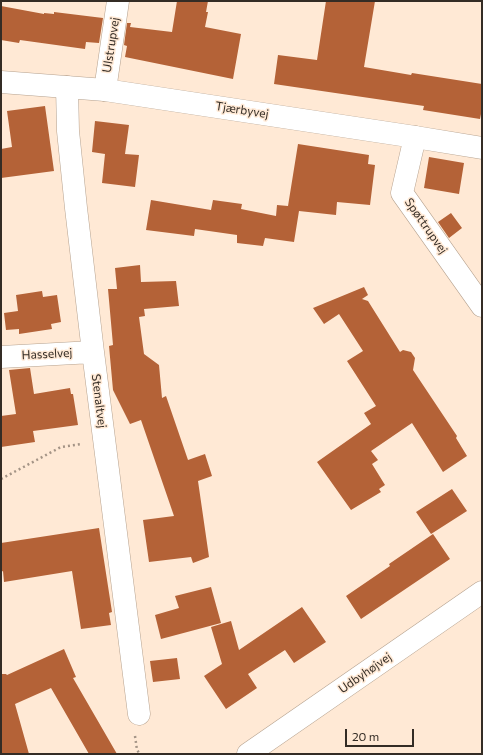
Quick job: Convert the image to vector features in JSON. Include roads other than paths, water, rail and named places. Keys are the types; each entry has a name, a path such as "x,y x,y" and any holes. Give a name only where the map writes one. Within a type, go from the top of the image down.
{"street":[{"name":"Ulstrupvej","path":"105,90 118,1"},
{"name":"Tjærbyvej","path":"1,82 105,90 482,148"},
{"name":"Stenaltvej","path":"66,87 68,131 93,352 139,714"},
{"name":"Spøttrupvej","path":"415,137 402,193 482,306"},
{"name":"Hasselvej","path":"1,356 93,352"},
{"name":"Udbyhøjvej","path":"248,754 482,592"}]}
